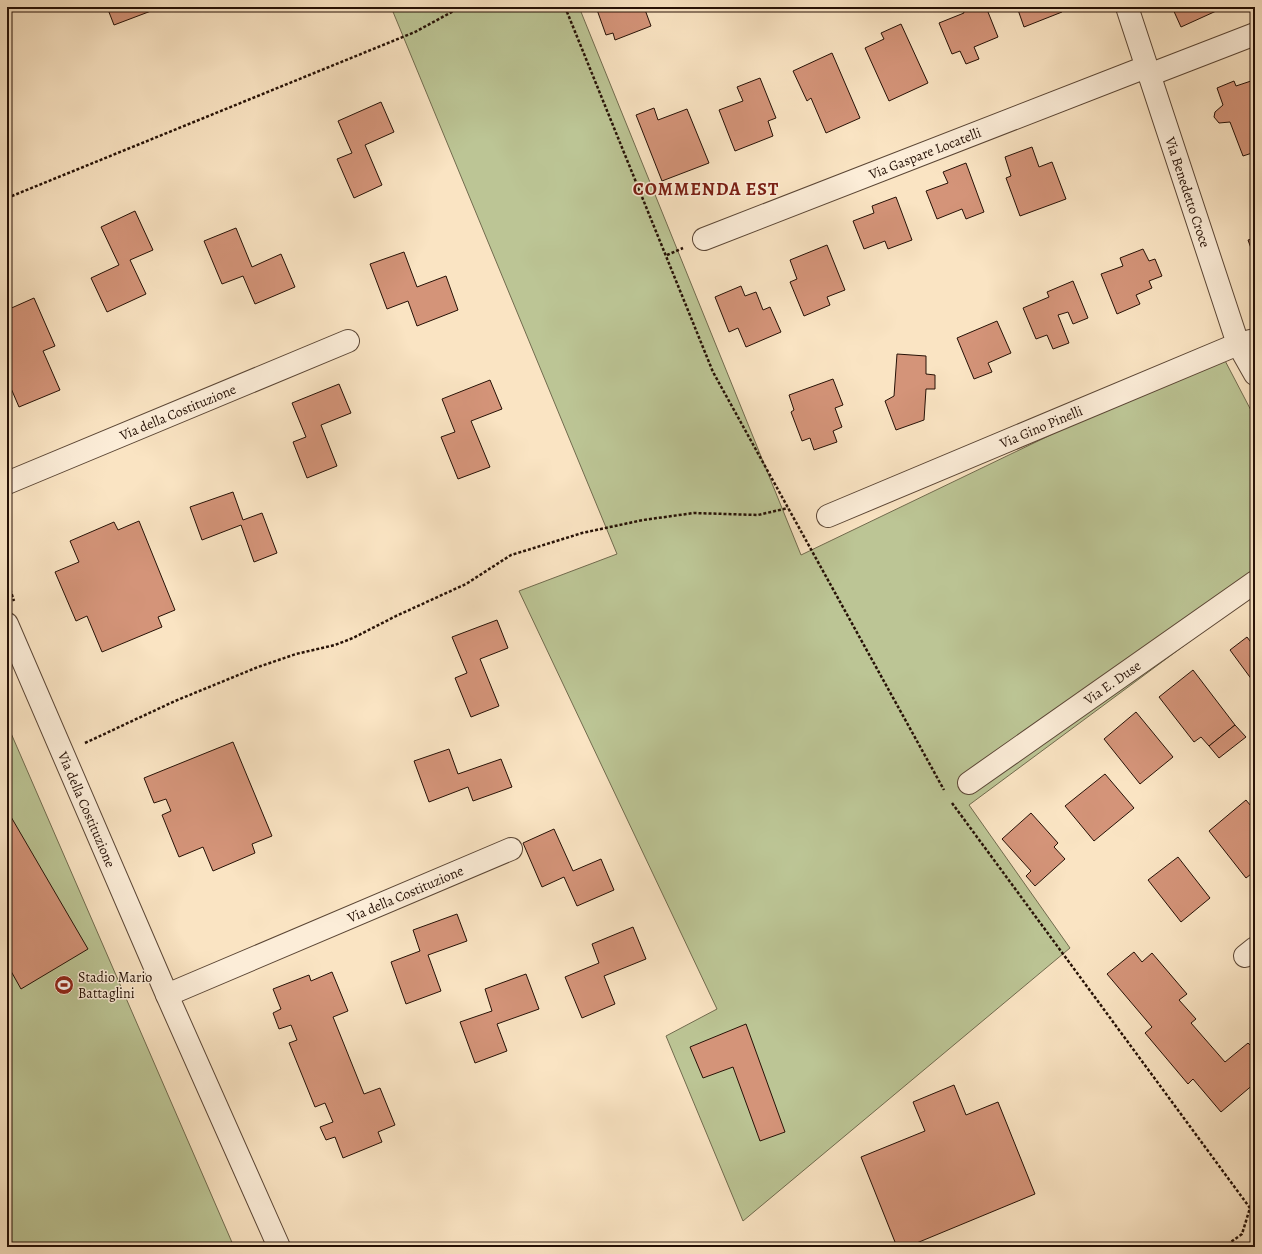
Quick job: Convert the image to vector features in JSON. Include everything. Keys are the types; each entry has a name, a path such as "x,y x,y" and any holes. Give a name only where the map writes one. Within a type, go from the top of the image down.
{"street":[{"name":"Via Benedetto Croce","path":"1128,7 1147,71 1246,342 1255,374"},
{"name":"Via Gaspare Locatelli","path":"704,238 1147,71 1255,34"},
{"name":"Via della Costituzione","path":"7,483 348,340"},
{"name":"Via Gino Pinelli","path":"828,516 1246,342"},
{"name":"Via E. Duse","path":"969,783 1255,582"},
{"name":"Via della Costituzione","path":"7,624 167,995 279,1247"},
{"name":"Via della Costituzione","path":"167,995 511,849"}],"path":[{"path":"7,198 415,32 460,7"},
{"path":"565,7 713,372 946,792"},
{"path":"84,743 175,701 258,667 296,654 335,645 353,638 396,616 466,584 511,555 582,533 643,520 694,513 758,515 788,508"},
{"path":"950,799 1250,1208 1242,1234 1224,1247"}],"green space":[{"path":"391,7 579,7 801,555 1221,353 1255,418 1255,593 969,805 1070,948 743,1221 666,1036 717,1009 519,591 617,554"},
{"name":"Stadio Mario Battaglini","path":"7,724 234,1247 7,1247"}],"building":[{"path":"107,7 150,7 151,11 114,25"},
{"path":"596,7 644,7 651,26 615,40 613,33 606,35"},
{"path":"962,7 986,7 998,37 974,47 979,59 966,64 960,51 952,54 939,23 964,13"},
{"path":"1017,7 1060,7 1062,12 1024,27"},
{"path":"1172,7 1225,7 1181,27"},
{"path":"901,24 928,83 889,101 865,48 884,39 881,33"},
{"path":"832,53 860,118 826,133 811,98 807,101 793,71"},
{"path":"760,78 776,118 768,121 773,136 735,151 719,110 743,101 737,87"},
{"path":"1254,80 1255,152 1243,156 1230,122 1219,123 1214,117 1215,112 1223,105 1217,88 1234,81 1236,86"},
{"path":"381,102 394,132 365,145 382,185 354,198 337,159 352,153 338,121"},
{"path":"654,108 658,120 687,109 709,163 662,181 636,115"},
{"path":"1032,147 1039,167 1052,162 1066,199 1020,216 1006,178 1011,176 1005,157"},
{"path":"966,163 984,212 966,219 962,209 937,219 926,191 948,183 943,172"},
{"path":"896,197 912,240 888,249 885,241 864,249 853,221 874,213 872,206"},
{"path":"135,211 153,250 130,260 146,294 107,312 91,278 119,265 101,227"},
{"path":"236,228 252,267 281,254 295,287 255,304 243,276 222,284 204,241"},
{"path":"1255,238 1255,259 1248,240"},
{"path":"827,245 845,290 827,297 830,305 804,316 790,282 797,279 790,260"},
{"path":"1143,249 1149,261 1155,259 1162,276 1149,281 1152,288 1136,295 1140,304 1117,314 1101,274 1123,266 1120,258"},
{"path":"404,252 417,287 446,276 458,310 417,326 408,301 387,309 370,264"},
{"path":"1073,281 1088,318 1073,324 1068,312 1058,315 1069,343 1053,349 1047,335 1036,339 1023,308 1049,297 1047,292"},
{"path":"741,286 745,296 756,292 763,310 770,307 781,332 746,347 738,328 729,332 715,297"},
{"path":"34,298 55,346 43,351 60,390 19,407 7,379 7,310"},
{"path":"997,321 1011,353 988,363 992,372 974,379 957,338"},
{"path":"897,354 926,356 926,374 935,375 935,389 926,389 924,420 896,430 885,401 894,396"},
{"path":"833,379 843,405 835,408 842,427 833,431 837,442 814,450 810,438 802,441 791,412 794,410 789,395"},
{"path":"490,380 502,409 471,421 490,467 458,479 441,437 455,432 442,399"},
{"path":"339,384 351,413 321,425 337,466 307,478 293,442 306,437 292,403"},
{"path":"233,492 243,520 262,513 277,553 254,562 241,525 202,540 190,507"},
{"path":"139,521 175,610 158,617 162,627 102,652 87,616 76,621 55,572 79,562 70,541 114,522 118,530"},
{"path":"497,620 508,648 480,659 499,706 471,717 455,678 467,673 452,637"},
{"path":"1247,637 1253,645 1255,643 1255,684 1230,650"},
{"path":"1193,670 1235,725 1209,746 1201,737 1194,742 1159,697"},
{"path":"1136,712 1173,757 1140,784 1104,739"},
{"path":"1235,725 1246,737 1219,758 1209,746"},
{"path":"233,742 272,836 252,844 255,853 213,871 203,847 179,857 162,815 171,811 166,799 154,803 144,778"},
{"path":"449,749 458,774 501,759 512,787 473,801 468,787 429,802 414,761"},
{"path":"1105,774 1134,808 1094,841 1065,806"},
{"path":"1246,800 1255,811 1255,871 1246,878 1209,831"},
{"path":"7,810 88,949 21,989 7,964"},
{"path":"1031,813 1058,843 1054,847 1065,859 1035,886 1026,876 1031,871 1002,839"},
{"path":"554,829 573,871 601,859 614,890 577,906 564,877 542,887 523,843"},
{"path":"1178,857 1210,898 1181,922 1148,880"},
{"path":"457,914 467,941 428,955 441,991 406,1004 391,962 420,951 413,930"},
{"path":"633,927 646,959 604,976 615,1004 582,1018 565,977 599,963 592,944"},
{"path":"1134,952 1142,962 1152,953 1187,994 1179,1000 1196,1019 1191,1023 1225,1062 1248,1043 1255,1050 1255,1083 1221,1112 1193,1079 1188,1084 1145,1033 1152,1027 1107,974"},
{"path":"332,972 348,1011 333,1017 364,1094 380,1088 395,1125 378,1132 382,1142 343,1158 335,1137 326,1140 320,1127 333,1122 325,1103 315,1107 289,1043 297,1040 291,1025 279,1029 273,1013 281,1009 273,989 309,975 311,981"},
{"path":"526,974 539,1009 497,1024 507,1051 475,1063 460,1022 492,1011 485,989"},
{"path":"746,1024 785,1132 760,1141 733,1067 703,1078 690,1047"},
{"path":"954,1085 966,1115 998,1102 1035,1194 907,1247 897,1247 861,1157 925,1131 913,1102"}],"place":[{"name":"Stadio Mario Battaglini","path":"64,985"}],"district":[{"name":"COMMENDA EST","path":"706,189"}]}
